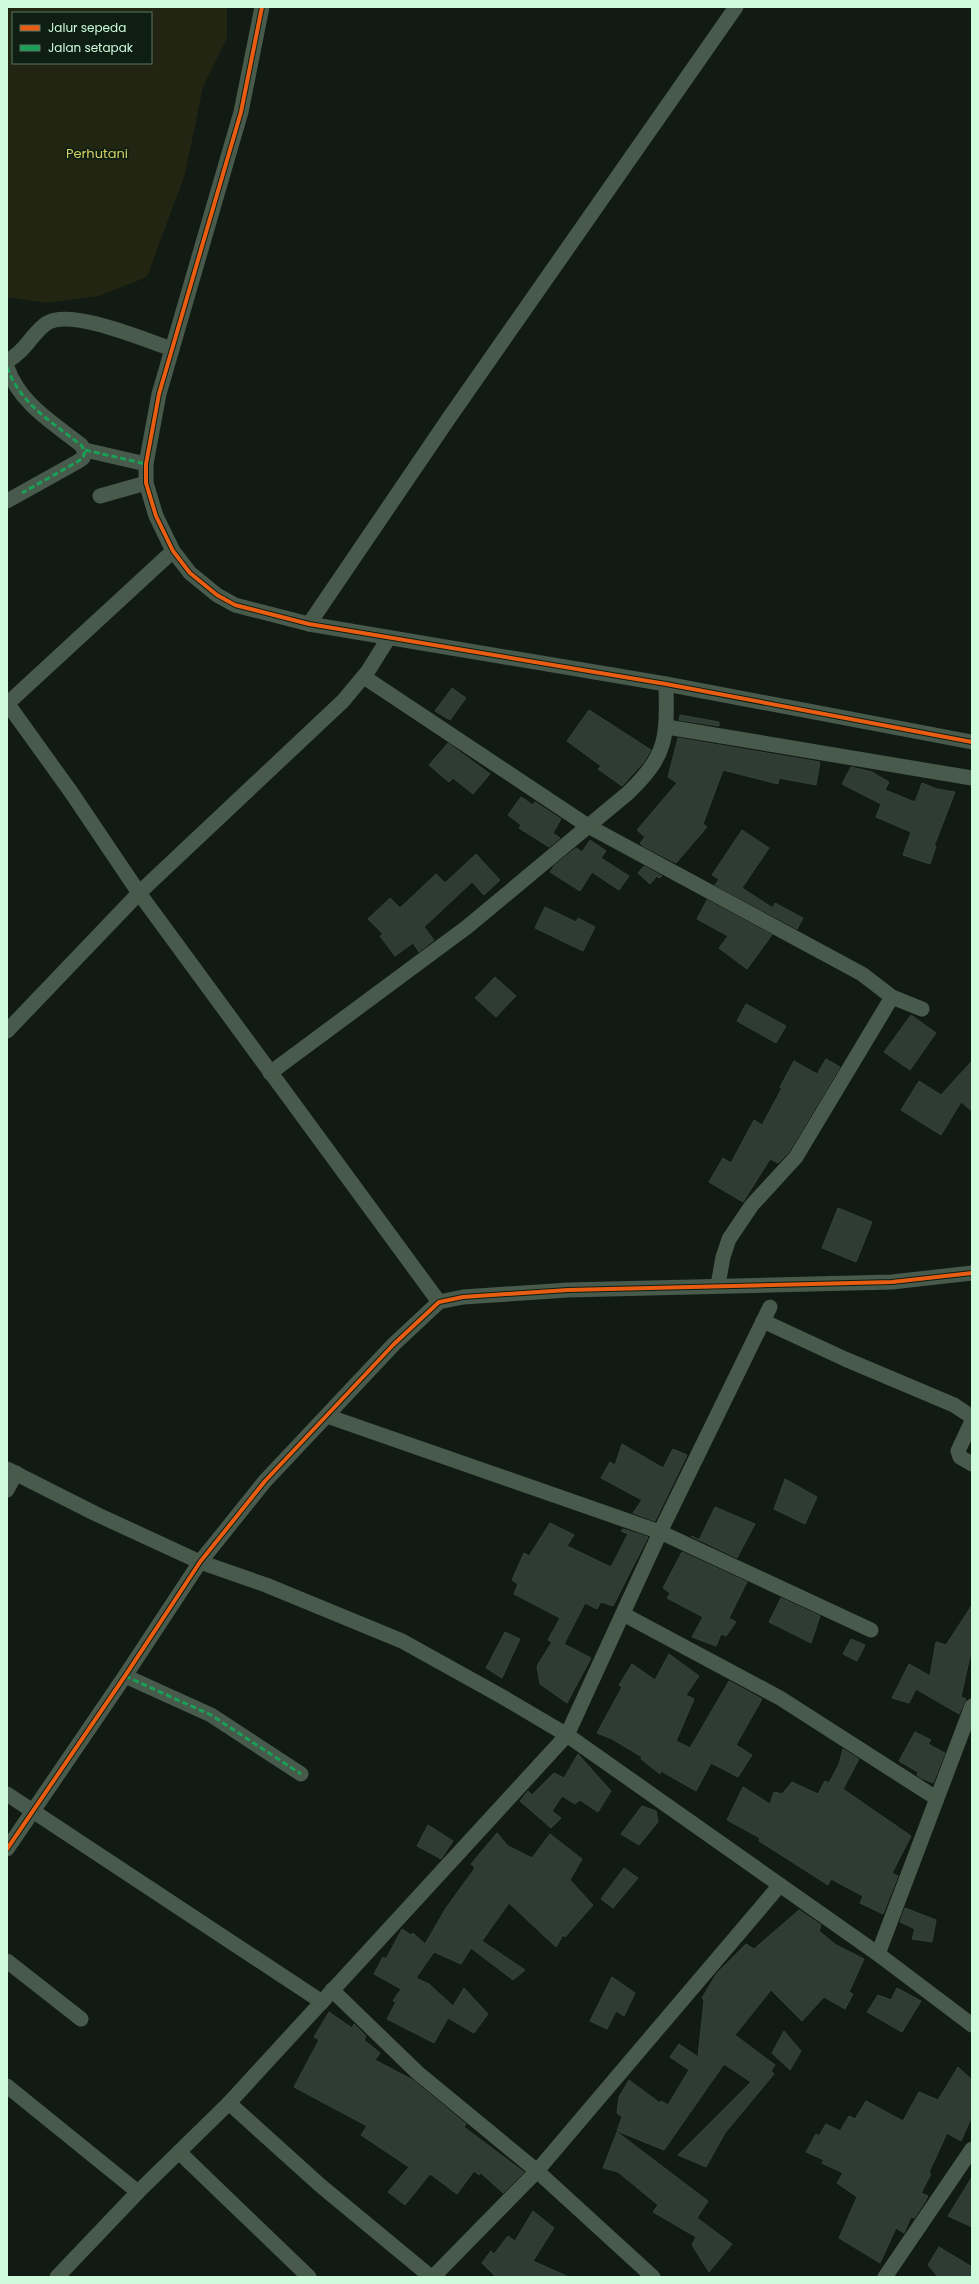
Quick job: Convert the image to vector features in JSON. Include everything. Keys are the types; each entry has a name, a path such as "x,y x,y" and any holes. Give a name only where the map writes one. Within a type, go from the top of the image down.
{"street":[{"path":"262,7 241,112 159,394 146,464 146,483 156,516 173,551 190,573 217,595 235,605 309,624 388,639 666,684 972,742"},
{"path":"309,624 449,418 736,7"},
{"path":"7,361 20,353 45,325 58,319 65,318 105,326 172,349"},
{"path":"7,367 17,389 33,408 85,450 146,464"},
{"path":"7,501 77,462 83,458 85,450"},
{"path":"100,496 146,483"},
{"path":"173,551 7,704 71,792 139,893 439,1302"},
{"path":"7,1031 139,893 343,701 366,674 388,639"},
{"path":"366,674 588,826 862,974 892,997 922,1010"},
{"path":"270,1073 431,955 588,826 641,780 660,755 667,717 666,684"},
{"path":"667,717 972,778"},
{"path":"718,1286 723,1257 730,1239 752,1205 793,1161 892,997"},
{"path":"7,1849 34,1812 200,1562 265,1481 394,1344 439,1302 463,1297 568,1290 892,1282 972,1273"},
{"path":"57,2277 138,2192 229,2103 568,1735 660,1532 770,1307"},
{"path":"763,1321 845,1359 954,1405 967,1412 972,1417"},
{"path":"327,1416 660,1532 871,1630"},
{"path":"972,1421 958,1451 960,1457 972,1464"},
{"path":"7,1490 11,1471 96,1514 200,1562 266,1585 402,1641 568,1735 878,1954 972,2025"},
{"path":"623,1614 780,1698 936,1798"},
{"path":"125,1676 211,1716 300,1774"},
{"path":"878,1954 972,1706"},
{"path":"7,1794 322,2002"},
{"path":"229,2103 321,2186 432,2277 537,2171 780,1885"},
{"path":"7,1962 81,2019"},
{"path":"332,1990 418,2073 537,2171 653,2277"},
{"path":"7,2086 138,2192"},
{"path":"885,2277 972,2149"},
{"path":"179,2152 309,2277"}],"green space":[{"name":"Perhutani","path":"7,7 227,7 227,38 203,87 185,174 147,277 99,296 46,303 7,297"}],"building":[{"path":"452,688 466,698 450,720 435,711"},
{"path":"589,710 651,750 643,763 622,786 598,769 601,766 567,741"},
{"path":"680,715 719,722 719,726 679,720"},
{"path":"678,738 820,762 816,785 779,778 778,784 723,770 703,824 707,827 676,863 643,846 640,843 645,837 637,830 677,783 668,777"},
{"path":"448,743 490,774 473,794 453,778 449,782 429,765"},
{"path":"851,767 872,772 889,782 885,790 915,802 922,783 937,789 955,792 934,846 936,846 930,864 903,855 911,832 876,817 881,804 842,784"},
{"path":"521,797 533,805 535,802 561,819 553,833 560,838 549,847 519,828 521,825 508,815"},
{"path":"742,830 769,848 742,888 773,908 775,903 803,918 797,929 715,885 719,879 712,875"},
{"path":"590,840 606,851 601,858 629,876 619,890 592,872 580,891 550,872 555,865 576,848 582,852"},
{"path":"476,854 500,880 484,895 472,882 424,927 434,940 419,952 413,943 395,956 380,936 383,934 368,919 390,898 400,908 436,874 445,883"},
{"path":"644,866 662,876 659,878 657,876 650,884 638,873"},
{"path":"707,900 772,935 747,969 719,948 728,936 697,919"},
{"path":"545,907 576,922 578,918 595,927 583,951 535,928"},
{"path":"495,977 516,996 496,1017 475,998"},
{"path":"746,1004 786,1026 776,1043 737,1021"},
{"path":"911,1015 936,1033 910,1070 884,1052"},
{"path":"826,1059 840,1067 789,1152 778,1163 770,1159 743,1202 709,1182 723,1158 731,1163 754,1120 762,1125 782,1088 780,1087 794,1061 817,1074"},
{"path":"972,1061 972,1111 961,1102 941,1135 901,1110 919,1081 941,1095"},
{"path":"838,1208 872,1222 856,1262 822,1248"},
{"path":"622,1444 663,1468 673,1449 687,1455 655,1521 633,1513 642,1500 601,1478 610,1462 615,1465"},
{"path":"785,1479 817,1497 805,1524 774,1509"},
{"path":"715,1507 755,1524 737,1558 699,1540"},
{"path":"550,1523 574,1535 567,1546 611,1567 628,1534 621,1531 623,1529 648,1537 613,1606 601,1602 597,1609 585,1603 564,1644 591,1658 567,1703 540,1684 537,1666 552,1642 548,1640 560,1618 514,1594 518,1584 512,1580 524,1553 529,1556"},
{"path":"682,1552 747,1582 729,1618 736,1622 726,1636 721,1634 716,1646 692,1637 703,1617 667,1598 670,1593 663,1588"},
{"path":"781,1598 820,1616 811,1643 769,1622"},
{"path":"972,1605 972,1647 961,1697 966,1699 959,1714 916,1689 909,1703 892,1698 909,1664 930,1676 936,1642 946,1645"},
{"path":"505,1632 520,1639 502,1678 486,1668"},
{"path":"851,1639 865,1645 857,1661 843,1654"},
{"path":"669,1654 699,1676 686,1695 694,1699 676,1741 690,1748 729,1681 762,1699 736,1745 752,1755 738,1777 711,1763 696,1791 661,1771 660,1774 641,1759 642,1757 612,1739 597,1733 622,1687 619,1685 632,1664 655,1680"},
{"path":"915,1732 931,1740 928,1744 945,1753 933,1783 921,1778 917,1775 918,1772 899,1761"},
{"path":"843,1749 859,1759 843,1789 911,1836 892,1873 898,1876 883,1914 860,1903 863,1896 831,1879 828,1885 759,1841 760,1838 727,1820 743,1787 770,1804 774,1792 782,1794 792,1782 818,1794 825,1781 829,1783 839,1764"},
{"path":"578,1754 611,1791 598,1812 580,1800 575,1804 562,1796 552,1811 561,1818 551,1828 520,1801 528,1791 532,1795 554,1773 564,1778"},
{"path":"642,1806 656,1811 658,1822 639,1845 621,1834"},
{"path":"428,1825 453,1841 441,1859 417,1846"},
{"path":"497,1833 508,1846 532,1858 550,1834 582,1859 570,1880 593,1905 565,1937 563,1935 556,1947 509,1903 482,1941 525,1970 513,1980 471,1948 461,1964 434,1952 416,1978 429,1984 453,2006 464,1988 488,2014 474,2033 448,2018 434,2043 387,2019 396,2002 393,2001 401,1989 374,1974 383,1957 386,1959 402,1929 411,1935 413,1933 425,1944 446,1908 475,1868 471,1864"},
{"path":"624,1868 638,1878 613,1908 601,1899"},
{"path":"905,1908 936,1920 932,1942 912,1939 915,1929 900,1922"},
{"path":"799,1910 821,1925 819,1931 836,1945 864,1959 849,1992 853,1994 845,2009 824,1997 802,2021 771,1990 735,2035 775,2065 771,2071 774,2074 725,2133 706,2167 678,2155 751,2082 724,2064 664,2150 617,2131 622,2117 617,2113 619,2097 629,2080 660,2103 661,2101 668,2105 689,2070 670,2057 679,2044 698,2057 704,2000 702,1998 717,1973 746,1944 754,1949"},
{"path":"612,1977 635,1993 624,2016 616,2011 607,2029 590,2021"},
{"path":"897,1988 921,2001 902,2032 867,2012 878,1995 891,2000"},
{"path":"329,2012 352,2028 354,2024 366,2036 364,2040 380,2053 375,2060 413,2080 466,2124 464,2127 524,2172 503,2193 481,2173 479,2175 474,2171 457,2194 430,2174 405,2205 388,2192 409,2167 361,2135 367,2126 294,2087 319,2040 314,2037"},
{"path":"784,2031 801,2051 790,2070 772,2053"},
{"path":"958,2067 972,2080 972,2116 961,2141 947,2133 929,2172 931,2174 921,2193 928,2196 914,2218 911,2217 904,2233 896,2228 880,2263 839,2238 857,2197 837,2183 843,2173 822,2163 824,2160 806,2152 816,2134 819,2136 826,2124 840,2131 849,2116 855,2119 866,2101 903,2121 919,2092 938,2100"},
{"path":"617,2132 708,2201 697,2218 732,2244 709,2272 692,2245 696,2237 653,2212 658,2205 618,2172 603,2168"},
{"path":"972,2177 972,2227 948,2216"},
{"path":"533,2211 554,2228 533,2261 569,2277 496,2277 482,2263 491,2251 494,2254 508,2236 515,2241"},
{"path":"939,2247 972,2267 972,2277 938,2277 928,2265"}],"marked path":[{"path":"7,367 20,392 28,402 48,420 81,445 85,451 83,458 22,493"},
{"path":"85,450 146,464"},
{"path":"125,1676 211,1715 301,1774"}],"cycle path":[{"path":"262,7 241,112 159,394 146,464 146,483 156,516 173,551 190,573 217,595 235,605 309,624 666,684 972,742"},
{"path":"7,1849 125,1676 200,1562 265,1481 394,1344 439,1302 463,1297 568,1290 892,1282 972,1273"}]}
